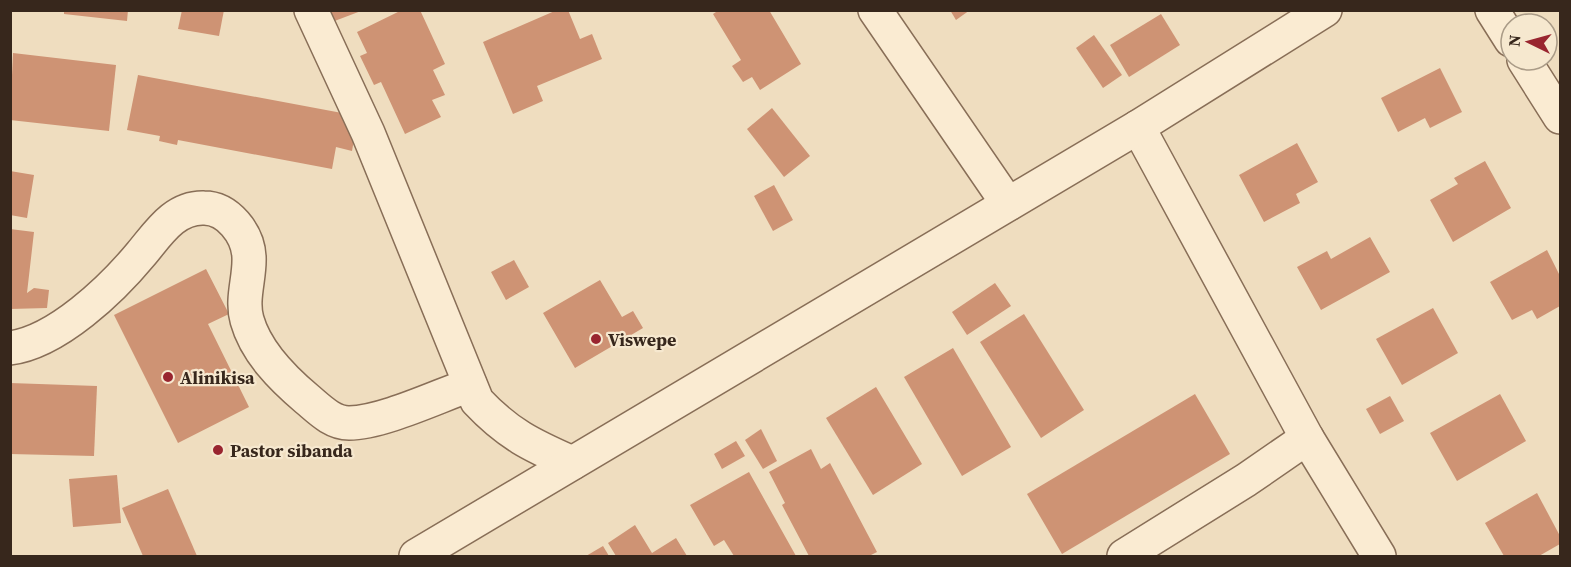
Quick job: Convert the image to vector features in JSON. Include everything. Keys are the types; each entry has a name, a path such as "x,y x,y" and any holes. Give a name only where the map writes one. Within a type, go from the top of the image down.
{"street":[{"path":"311,10 368,132 477,401 502,427 535,447 572,463"},
{"path":"875,10 1008,204"},
{"path":"416,556 1138,127 1325,10"},
{"path":"1532,72 1560,117"},
{"path":"1138,127 1307,438 1379,556"},
{"path":"10,348 53,333 97,299 141,255 160,229 178,216 202,208 215,209 228,216 240,230 249,256 245,294 246,318 254,339 274,367 329,417 347,423 369,420 470,385"},
{"path":"1124,556 1246,480 1307,438"}],"building":[{"path":"64,10 128,10 127,21 64,14"},
{"path":"182,10 224,10 219,36 178,29"},
{"path":"318,10 361,10 361,11 324,25"},
{"path":"402,10 420,10 445,64 433,70 445,95 432,100 441,117 405,134 381,82 374,85 360,56 367,53 357,32"},
{"path":"557,10 568,10 580,39 592,34 602,59 537,86 543,101 513,114 483,42"},
{"path":"719,10 769,10 801,64 760,90 752,77 743,82 732,66 741,60 713,14"},
{"path":"950,10 970,10 956,20"},
{"path":"1161,14 1180,45 1129,77 1110,45"},
{"path":"1094,35 1122,75 1103,88 1076,48"},
{"path":"13,53 116,65 109,131 10,120"},
{"path":"1440,68 1462,112 1430,128 1425,118 1398,132 1381,98"},
{"path":"138,75 358,116 352,151 336,147 332,169 178,140 177,145 159,141 160,136 127,130"},
{"path":"772,108 810,156 784,177 747,129"},
{"path":"1297,143 1318,182 1296,194 1300,203 1264,222 1239,175"},
{"path":"1485,161 1511,208 1453,242 1430,200 1458,184 1454,178"},
{"path":"10,171 34,175 27,218 10,215"},
{"path":"774,185 793,220 773,231 754,196"},
{"path":"10,229 34,232 27,293 34,288 49,290 47,308 10,309"},
{"path":"1370,237 1390,272 1321,310 1297,267 1327,251 1331,259"},
{"path":"1547,250 1560,276 1560,306 1537,319 1532,310 1512,320 1490,282"},
{"path":"514,260 529,287 506,300 491,272"},
{"path":"206,269 229,314 208,324 249,407 178,443 114,315"},
{"path":"600,280 622,317 633,311 643,328 575,368 543,313"},
{"path":"995,283 1011,306 967,335 952,312"},
{"path":"1433,308 1458,353 1402,385 1376,339"},
{"path":"1024,314 1084,410 1041,438 980,342"},
{"path":"953,348 1011,447 962,476 904,377"},
{"path":"10,383 97,386 94,456 10,454"},
{"path":"876,387 922,464 873,495 826,418"},
{"path":"1195,394 1230,454 1062,554 1027,494"},
{"path":"1500,394 1526,441 1457,481 1430,433"},
{"path":"1390,396 1404,421 1380,434 1366,409"},
{"path":"761,429 777,461 763,469 745,440"},
{"path":"736,441 745,456 722,469 714,454"},
{"path":"811,449 821,469 830,463 877,552 869,556 809,556 782,505 785,503 769,472"},
{"path":"749,472 796,556 734,556 724,540 714,546 690,505"},
{"path":"117,475 121,523 73,527 69,479"},
{"path":"168,489 197,556 143,556 122,508"},
{"path":"1537,493 1560,536 1560,544 1539,556 1504,556 1485,523"},
{"path":"635,525 652,553 676,538 687,556 616,556 608,543"},
{"path":"603,546 609,556 586,556"}],"place":[{"name":"Viswepe","path":"596,339"},
{"name":"Alinikisa","path":"168,377"},
{"name":"Pastor sibanda","path":"218,450"}]}
